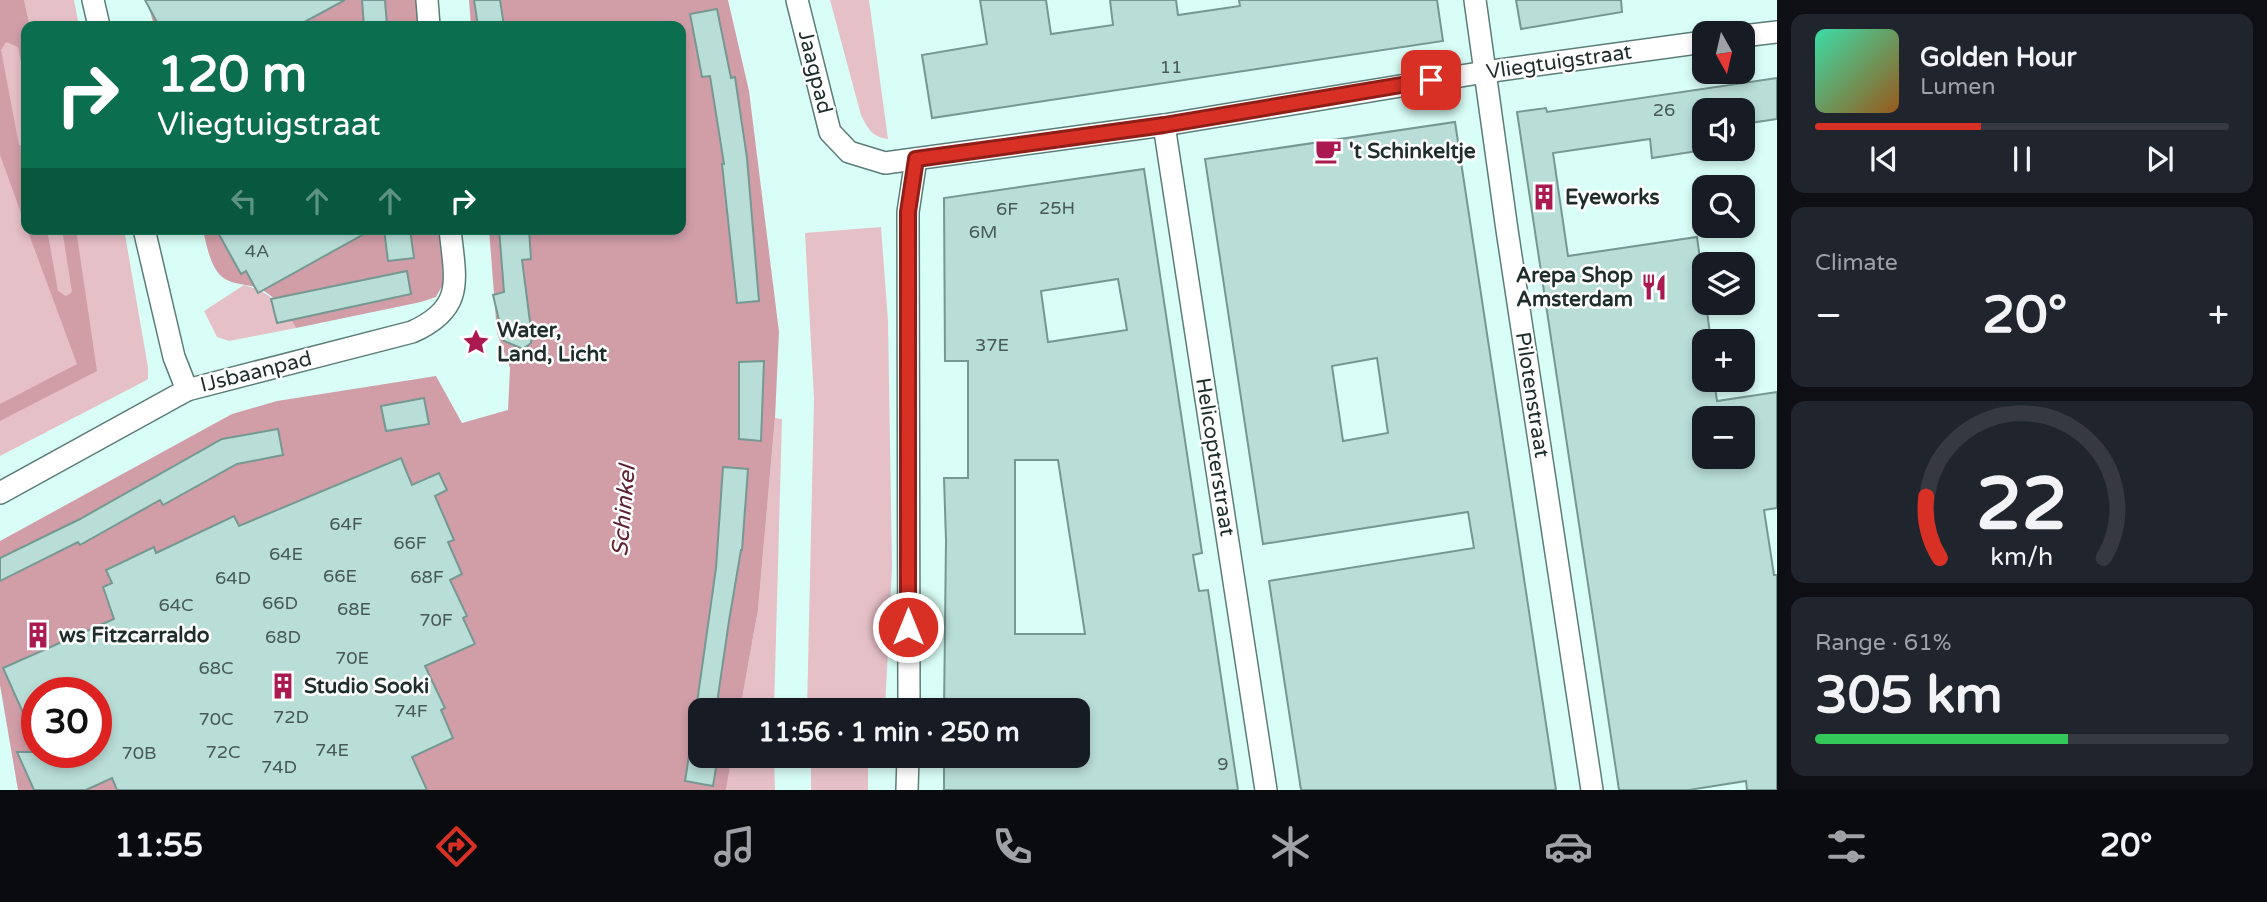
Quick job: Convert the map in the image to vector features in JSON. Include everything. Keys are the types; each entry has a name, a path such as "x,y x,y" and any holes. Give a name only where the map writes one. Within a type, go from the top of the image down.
{"street":[{"path":"93,0 98,21"},
{"path":"427,0 429,21"},
{"name":"Jaagpad","path":"797,0 830,132 849,152 885,163 916,159"},
{"name":"Pilotenstraat","path":"1475,0 1592,790"},
{"path":"1755,35 1777,32"},
{"name":"Vliegtuigstraat","path":"916,159 1164,125 1485,72 1692,44"},
{"name":"Helicopterstraat","path":"1164,125 1266,790"},
{"path":"908,698 908,212 916,159"},
{"path":"145,235 174,357 187,390"},
{"name":"IJsbaanpad","path":"0,493 187,390 412,332 432,323 452,298 455,279 451,235"},
{"path":"907,790 908,768"}],"shaded area":[{"path":"0,0 11,0 21,33 21,235 125,235 148,379 0,456"},
{"path":"24,0 74,0 78,21 29,21"},
{"path":"830,0 869,0 888,139 871,132 861,115"},
{"path":"881,227 888,320 892,567 886,698 807,698 814,399 805,233"},
{"path":"244,285 275,300 296,328 229,341 217,337 204,311"},
{"path":"775,418 782,419 774,698 742,698 758,610"},
{"path":"730,768 774,768 775,790 726,790"},
{"path":"811,768 868,768 868,790 811,790"}],"water":[{"path":"0,0 24,0 29,21 21,21 21,62 18,47 6,42 1,50 21,146 21,213 0,155"},
{"path":"147,0 420,0 422,21 153,21"},
{"name":"Schinkel","path":"469,0 728,0 749,91 779,332 775,418 758,610 742,698 688,698 688,768 730,768 726,790 18,790 0,685 0,541 232,414 277,401 436,376 462,423 508,410 510,368 497,333 489,235 686,235 686,21 471,21"},
{"path":"29,235 48,235 58,291 66,296 72,292 63,235 77,235 97,371 0,421 0,404 77,364"},
{"path":"204,235 441,235 443,284 436,297 421,302 296,328 270,295 258,288 225,279 216,270"}],"building":[{"path":"145,0 345,0 306,21 156,21"},
{"path":"362,0 385,0 387,21 364,21"},
{"path":"474,0 500,0 503,21 477,21"},
{"path":"980,0 1046,0 1051,34 1113,25 1110,0 1176,0 1178,15 1240,6 1239,0 1437,0 1443,41 932,118 922,55 987,44"},
{"path":"1516,0 1621,0 1622,12 1521,29"},
{"path":"717,9 731,78 735,77 747,158 759,301 737,303 724,164 710,76 702,77 690,14"},
{"path":"1777,78 1777,119 1755,122 1755,98 1692,98 1692,152 1652,158 1650,139 1553,153 1568,256 1697,238 1699,252 1692,252 1692,315 1708,315 1709,329 1692,329 1692,392 1716,392 1717,401 1777,392 1777,508 1764,510 1774,575 1777,575 1777,790 1747,790 1746,781 1689,790 1619,790 1517,112 1546,108 1547,112 1736,84 1755,84 1755,81"},
{"path":"1455,122 1556,790 1301,790 1269,581 1474,548 1468,512 1263,544 1205,159","holes":["1377,358 1388,433 1343,441 1332,366"]},
{"path":"1144,169 1202,553 1193,555 1199,591 1208,590 1238,790 944,790 944,768 1090,768 1090,698 944,698 944,478 968,478 968,361 945,361 944,198","holes":["1118,279 1127,330 1048,342 1041,291","1015,460 1058,460 1085,634 1015,634"]},
{"path":"219,235 362,235 258,293 246,271 241,274"},
{"path":"385,235 411,235 414,258 388,261"},
{"path":"499,235 529,235 531,259 522,260 532,337 531,343 523,349 504,341 493,295 504,292"},
{"path":"407,271 411,294 277,323 271,299"},
{"path":"764,361 761,441 739,439 739,362"},
{"path":"424,398 429,424 386,431 381,406"},
{"path":"278,429 283,455 237,464 163,505 160,500 80,545 78,542 0,581 0,558 80,519 222,439"},
{"path":"401,458 412,485 439,473 447,490 435,496 454,540 448,542 462,574 450,580 467,616 463,618 475,644 425,666 445,708 441,710 453,738 412,757 427,790 117,790 112,778 86,790 34,790 24,768 112,768 112,677 21,677 21,708 3,668 114,619 103,587 112,583 106,570 154,547 156,553 234,516 239,526"},
{"path":"723,467 748,469 742,550 718,698 698,698 716,568"},
{"path":"688,762 688,768 716,768 713,786 685,781"}],"place":[{"name":"'t Schinkeltje","path":"1328,151"},
{"name":"Eyeworks","path":"1544,197"},
{"name":"Arepa Shop Amsterdam","path":"1654,287"},
{"name":"Water, Land, Licht","path":"476,342"},
{"name":"ws Fitzcarraldo","path":"38,635"},
{"name":"Studio Sooki","path":"283,686"}],"route":[{"path":"908,627 908,212 916,159 1164,125 1431,80"}]}
